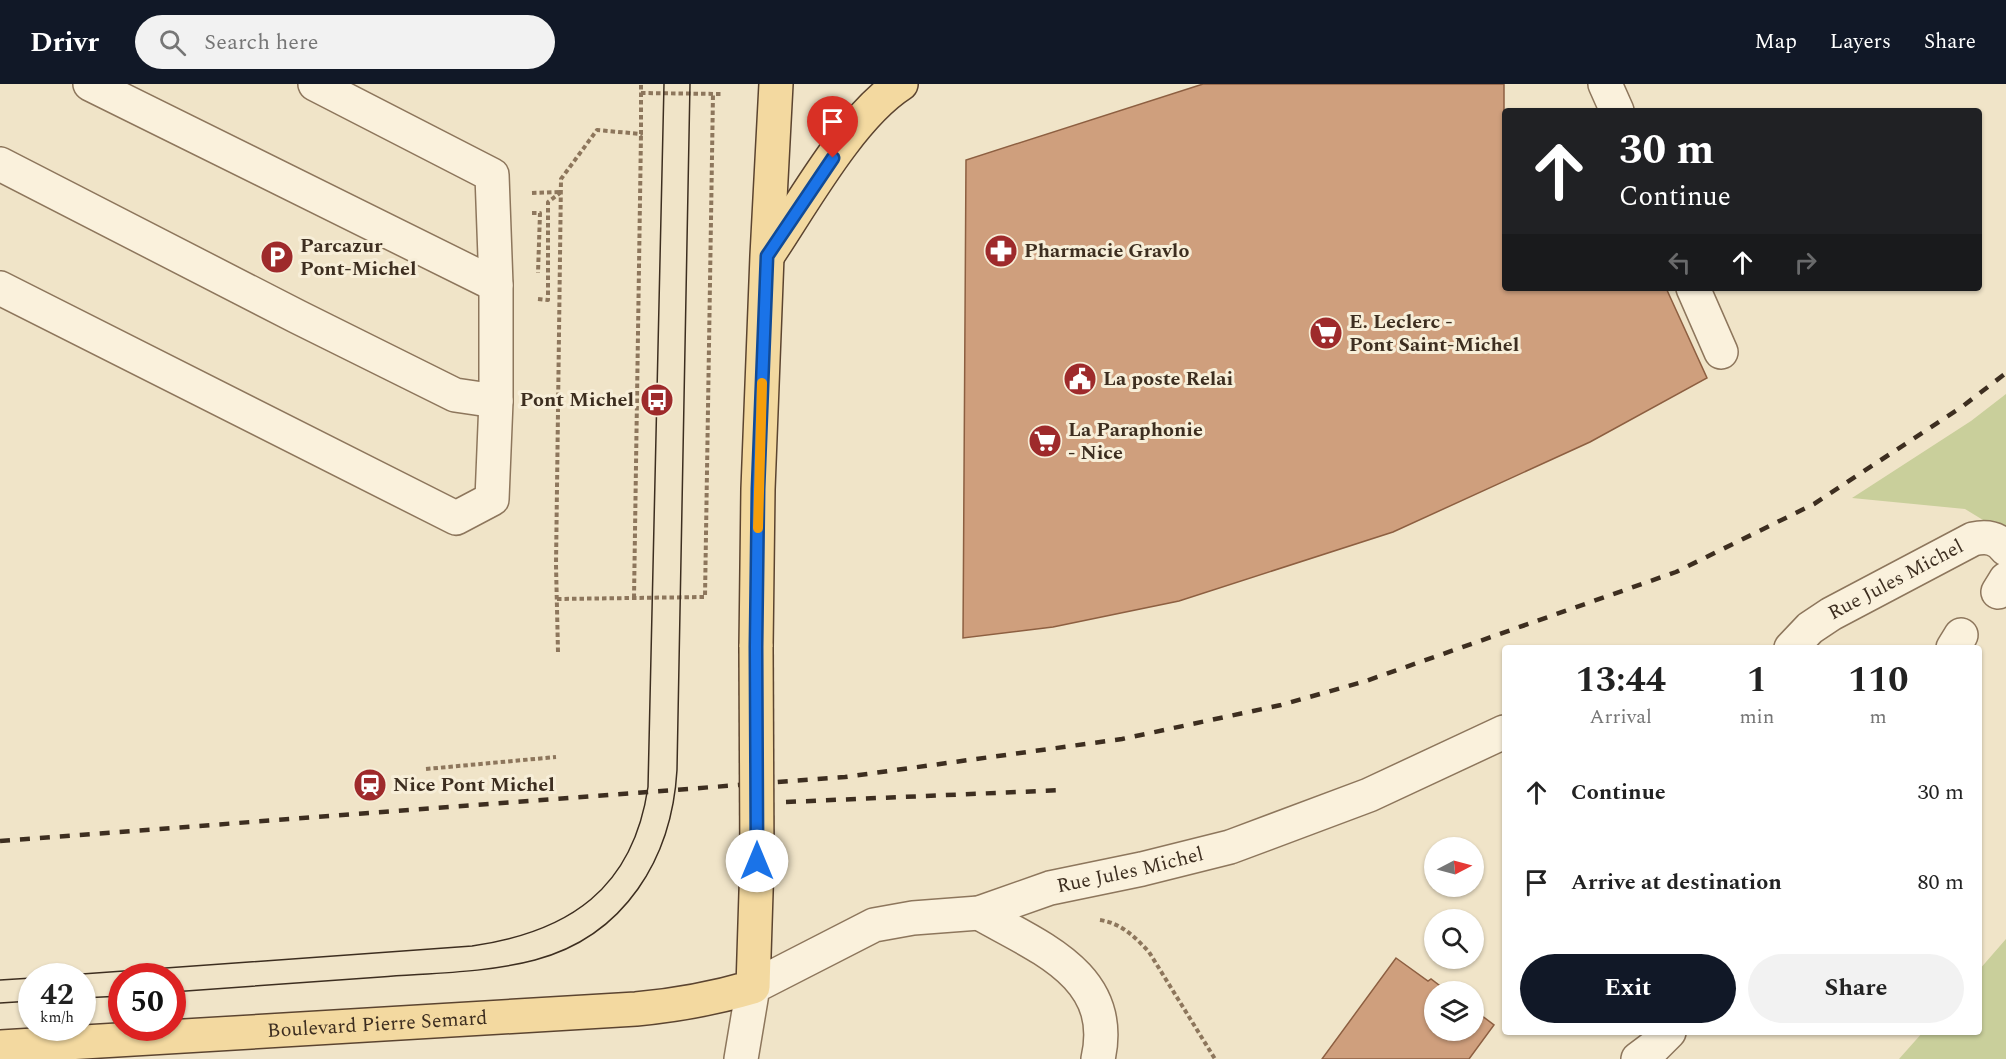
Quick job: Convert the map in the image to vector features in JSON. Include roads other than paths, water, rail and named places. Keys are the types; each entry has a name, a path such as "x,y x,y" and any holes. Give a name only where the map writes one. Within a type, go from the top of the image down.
{"main road":[{"path":"753,987 757,861 758,489 776,84"},
{"path":"767,256 846,139 891,91 901,84"},
{"name":"Boulevard Pierre Semard","path":"0,1047 636,1009 685,1005 753,987"}],"street":[{"path":"90,84 496,285"},
{"path":"0,288 456,518 492,500 496,400 496,285 492,175 315,84"},
{"path":"1605,84 1616,108"},
{"path":"0,164 455,395 496,400"},
{"path":"1694,291 1721,352"},
{"name":"Rue Jules Michel","path":"1794,645 1810,628 1832,614 1973,539 1990,537 2006,549"},
{"name":"Rue Jules Michel","path":"753,987 874,925 913,918 979,913 1050,888 1142,869 1230,847 1369,795 1502,733"},
{"path":"979,913 1064,963 1077,974 1095,1003 1100,1025 1101,1048 1098,1059"},
{"path":"741,1059 753,987"},
{"path":"1638,1059 1666,1035"}],"tram line":[{"path":"96,973 472,946 507,939 538,930 591,900 611,878 628,853 640,823 648,787 664,84"},
{"path":"186,991 459,972 497,968 535,960 567,949 594,933 618,913 638,889 654,862 673,802 677,770 690,84"},
{"path":"0,980 18,979"},
{"path":"96,997 108,997"},
{"path":"0,1003 18,1002"}],"railway":[{"path":"0,841 845,777 1122,739 1281,705 1366,681 1676,572 1814,504 1963,406 2006,373"},
{"path":"786,802 1064,790"}],"place":[{"name":"Pharmacie Gravlo","path":"1001,251"},
{"name":"Parcazur Pont-Michel","path":"277,257"},
{"name":"E. Leclerc - Pont Saint-Michel","path":"1326,333"},
{"name":"La poste Relai","path":"1080,379"},
{"name":"Pont Michel","path":"657,400"},
{"name":"La Paraphonie - Nice","path":"1045,441"},
{"name":"Nice Pont Michel","path":"370,785"}]}
